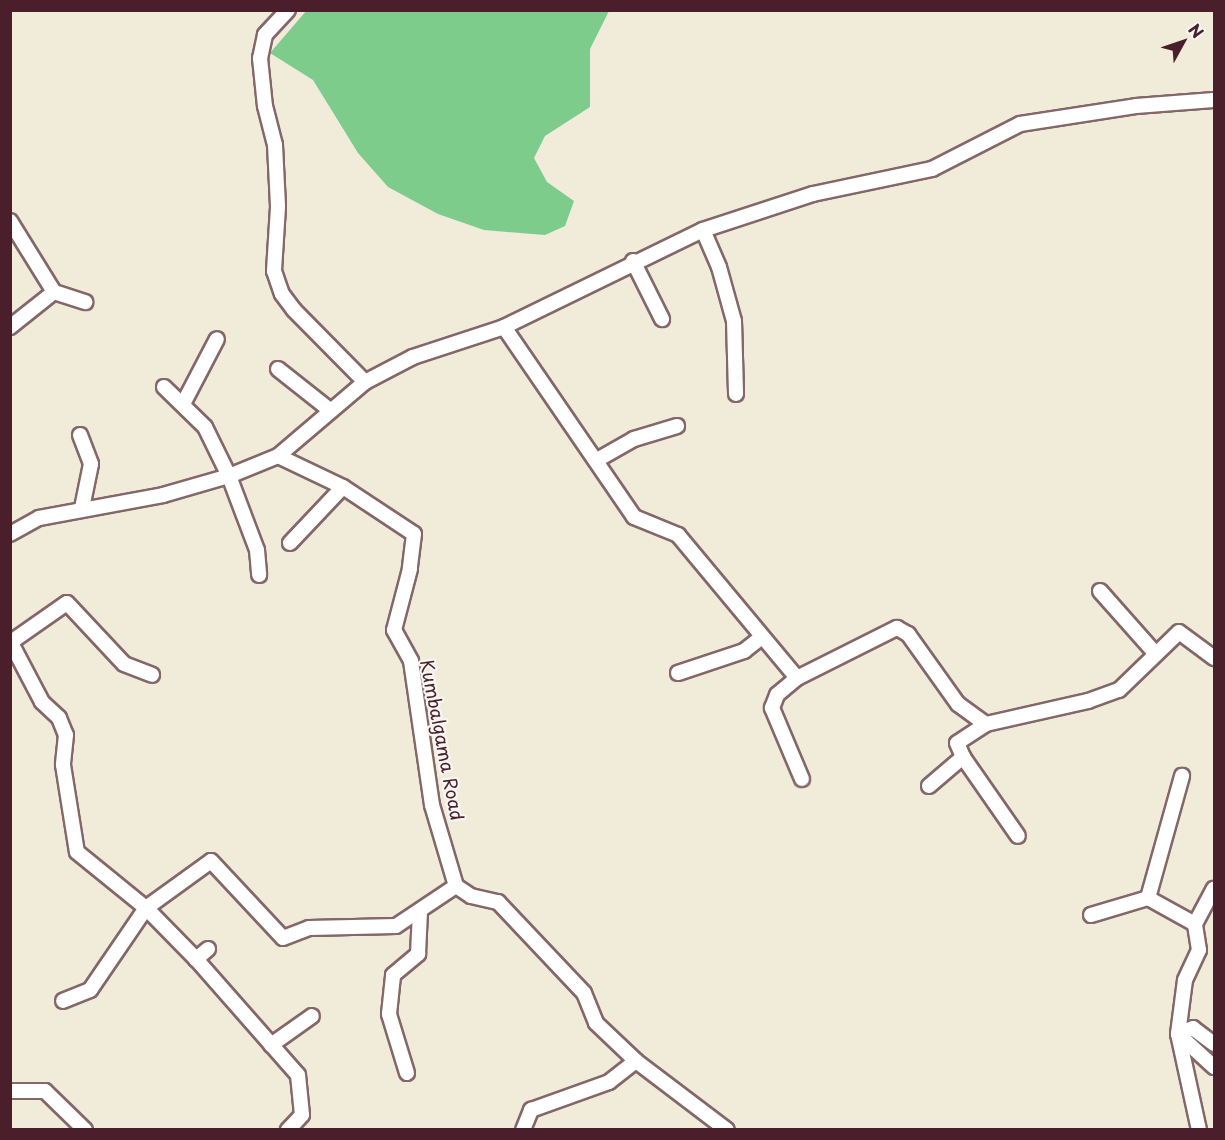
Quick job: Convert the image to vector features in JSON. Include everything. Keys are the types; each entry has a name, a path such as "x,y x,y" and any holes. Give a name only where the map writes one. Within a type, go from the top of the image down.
{"street":[{"path":"288,10 265,35 260,58 265,106 275,145 278,207 274,271 282,294 294,310 365,382"},
{"path":"12,528 39,518 82,508 163,495 229,476 278,456 365,382 413,357 504,327 633,261 703,230 813,194 932,169 1020,124 1136,106 1215,100"},
{"path":"10,221 54,292 85,302"},
{"path":"703,230 719,267 734,321 736,394"},
{"path":"633,261 662,319"},
{"path":"10,327 54,292"},
{"path":"504,327 634,517 678,535 797,678"},
{"path":"183,404 218,339"},
{"path":"278,369 330,410"},
{"path":"164,387 205,427 229,476 257,550 259,575"},
{"path":"597,460 634,439 677,426"},
{"path":"80,435 91,464 82,508"},
{"name":"Kumbalgama Road","path":"278,456 343,487 414,534 410,569 394,630 411,661 432,805 456,886"},
{"path":"290,543 343,487"},
{"path":"1100,591 1156,654"},
{"path":"152,675 124,664 67,603 11,641 42,702 59,718 66,735 63,765 77,852 146,908 196,959 298,1076 302,1115 288,1130"},
{"path":"802,778 772,708 777,695 797,678 897,628 908,634 958,704 986,724"},
{"path":"1018,836 963,757 957,743 986,724 1088,701 1119,690 1179,632 1215,658"},
{"path":"678,673 744,651 762,637"},
{"path":"929,786 963,757"},
{"path":"1148,898 1182,776"},
{"path":"63,1001 90,990 146,908 212,861 283,938 309,928 396,926 456,886 471,896 498,902 584,993 596,1023 636,1061 727,1130"},
{"path":"1199,1130 1178,1034 1185,980 1199,950 1195,924 1215,889"},
{"path":"1092,915 1148,898 1195,924"},
{"path":"407,1073 389,1014 393,975 418,954 420,911"},
{"path":"196,959 208,949"},
{"path":"272,1045 312,1016"},
{"path":"1178,1034 1193,1028 1215,1044"},
{"path":"1178,1034 1215,1067"},
{"path":"523,1130 531,1110 609,1082 636,1061"},
{"path":"10,1090 45,1091 85,1130"}],"green space":[{"path":"307,10 609,11 590,49 590,107 545,136 534,158 547,182 574,201 565,226 545,235 484,230 438,214 388,187 358,153 313,80 270,53"}]}
